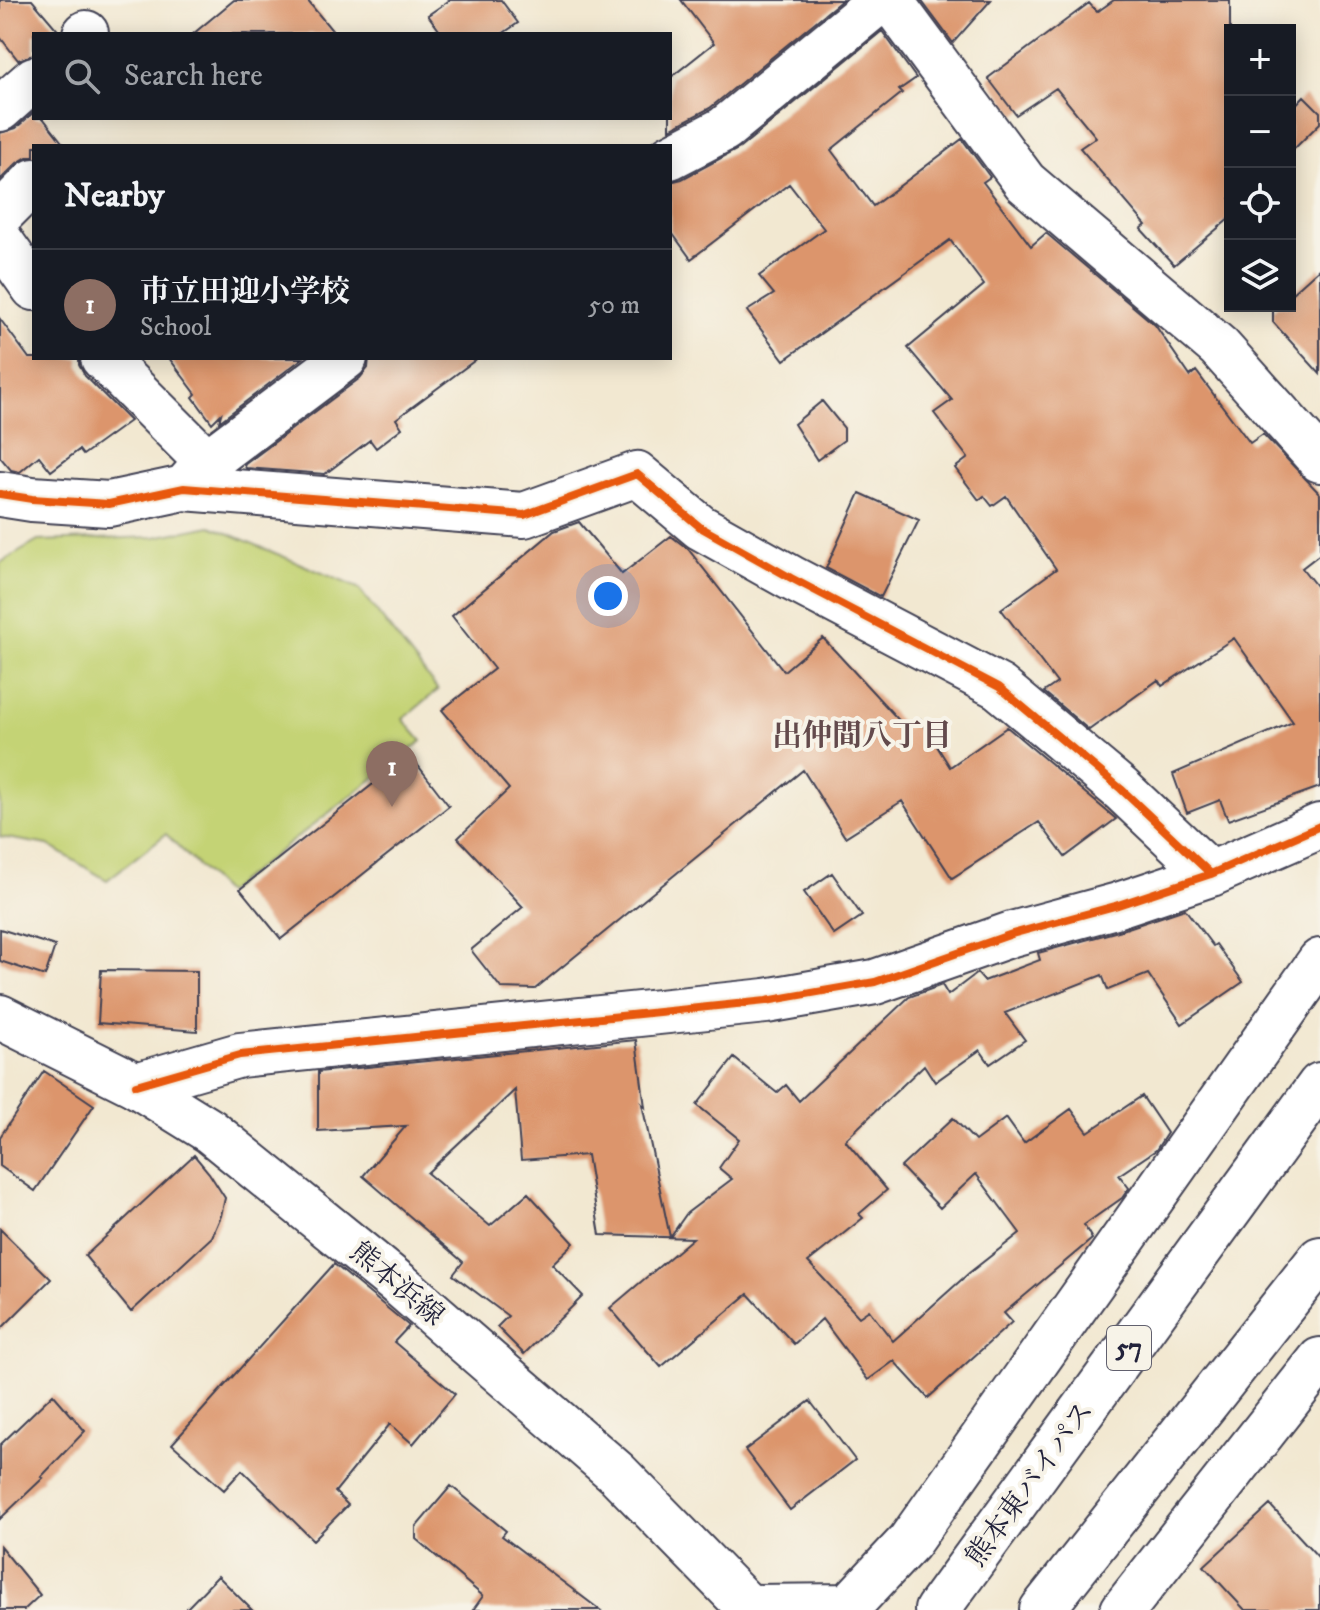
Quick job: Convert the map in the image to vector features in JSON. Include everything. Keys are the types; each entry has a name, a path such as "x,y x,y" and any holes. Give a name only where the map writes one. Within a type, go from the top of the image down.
{"main road":[{"path":"672,156 724,129 881,0"},
{"path":"890,0 1025,182 1219,347 1320,460"},
{"path":"0,109 32,81"},
{"path":"0,215 32,183"},
{"path":"0,240 32,285"},
{"path":"105,360 196,475 524,515 637,474 700,527 999,687 1121,789 1211,874"},
{"path":"11,504 109,504 196,475 342,360"},
{"path":"136,1085 240,1055 766,1001 875,982 1012,934 1115,906 1211,874 1320,826"},
{"path":"749,1609 849,1606 909,1542 1320,961"},
{"name":"熊本浜線","path":"0,1017 136,1085 210,1131 400,1285 617,1473 749,1609"},
{"name":"熊本東バイパス","path":"937,1610 1320,1085"},
{"path":"1042,1610 1320,1259"},
{"path":"1123,1610 1320,1360"}],"green space":[{"path":"211,526 358,588 438,690 403,719 422,741 225,893 166,834 107,880 48,845 0,837 0,563 38,541 155,537"}],"building":[{"path":"0,0 32,0 59,32 32,32 32,56 18,60 0,37"},
{"path":"234,0 307,0 333,32 195,32"},
{"path":"450,0 501,0 518,23 505,32 441,32 428,15"},
{"path":"681,0 842,0 710,108 670,129 672,76 714,43"},
{"path":"921,0 991,0 953,43"},
{"path":"1114,0 1230,0 1230,24 1224,24 1224,223 1174,265 1141,229 1146,225 1080,148 1096,137 1056,88 1016,115 988,78 1089,3 1097,12"},
{"path":"882,31 916,78 831,150 873,206 962,139 990,177 983,182 1031,246 1046,233 1155,325 1190,376 1196,371 1250,443 1263,434 1320,494 1320,554 1302,568 1320,591 1320,787 1228,820 1220,800 1187,813 1173,774 1293,722 1234,638 1162,686 1158,680 1089,730 1044,692 1057,683 1001,609 1056,569 1006,496 992,506 984,496 979,500 955,468 968,458 934,413 952,400 908,348 984,285 950,240 784,360 747,311 774,294 759,276 824,229 789,184 691,259 672,233 672,182 740,148"},
{"path":"1304,96 1320,112 1320,123 1296,147 1296,105"},
{"path":"32,114 32,120 45,120 63,144 32,144 32,157 17,163 0,180 0,133 16,128"},
{"path":"1320,268 1320,374 1273,322 1273,312 1296,312 1296,290"},
{"path":"0,319 32,360 79,360 85,376 130,421 83,455 79,450 51,471 39,456 20,472 11,470 0,457"},
{"path":"170,360 300,360 219,422 221,414 212,423 193,397 196,394"},
{"path":"369,360 475,360 396,419 402,428 376,448 370,440 325,474 246,468 244,465 360,378 368,368"},
{"path":"822,401 844,428 844,440 817,460 794,424"},
{"path":"860,493 919,520 881,597 826,568"},
{"path":"579,522 622,574 671,536 688,549 784,671 823,638 906,728 920,719 950,767 1007,727 1116,819 1065,857 1039,822 952,878 902,801 845,837 803,770 535,989 501,988 471,950 523,907 458,838 509,789 442,710 494,669 452,616 554,531"},
{"path":"410,755 449,806 281,939 240,889"},
{"path":"832,873 862,916 834,935 804,892"},
{"path":"1185,909 1213,946 1216,944 1243,982 1182,1024 1148,974 1108,990 1102,975 1005,1013 1025,1040 990,1064 980,1050 935,1082 924,1065 845,1140 887,1190 859,1214 863,1218 808,1262 859,1317 869,1310 893,1341 969,1273 1020,1233 976,1174 940,1208 901,1167 953,1118 975,1141 1006,1118 1024,1143 1071,1109 1088,1132 1142,1096 1167,1133 1156,1150 1119,1175 1129,1188 1122,1198 1084,1225 1092,1239 1004,1313 1012,1322 928,1398 894,1361 868,1380 822,1319 794,1344 748,1294 661,1367 610,1308 693,1238 600,1235 587,1155 521,1160 515,1090 427,1173 490,1226 528,1193 574,1243 552,1264 583,1296 524,1354 497,1327 508,1316 453,1275 463,1262 363,1176 406,1126 318,1131 318,1072 636,1040 645,1107 642,1104 670,1237 687,1213 732,1179 719,1168 739,1139 697,1105 734,1058 777,1093 786,1085 799,1101 909,997 942,985 948,995 977,973 984,981 1040,960 1038,953"},
{"path":"0,929 55,946 45,976 0,961"},
{"path":"101,970 197,971 197,1031 98,1023"},
{"path":"44,1071 94,1105 35,1191 0,1166 0,1137"},
{"path":"194,1155 225,1198 221,1216 212,1237 131,1312 85,1256"},
{"path":"0,1229 51,1279 0,1330"},
{"path":"334,1264 409,1326 394,1342 455,1394 413,1444 390,1424 335,1492 348,1505 313,1540 242,1470 224,1490 172,1444"},
{"path":"53,1394 85,1431 43,1478 0,1519 0,1445"},
{"path":"810,1401 855,1460 790,1510 745,1450"},
{"path":"451,1486 506,1531 502,1536 600,1610 473,1610 483,1596 416,1539 416,1527"},
{"path":"1270,1505 1320,1559 1320,1610 1245,1610 1204,1566"},
{"path":"0,1546 40,1595 24,1610 0,1610"},
{"path":"218,1576 252,1610 185,1610"}],"cycle path":[{"path":"0,494 109,504 184,488 524,515 637,474 700,527 999,687 1121,789 1211,874"},
{"path":"136,1085 240,1055 766,1001 875,982 1012,934 1115,906 1211,874 1320,826"}],"place":[{"name":"市立田迎小学校","path":"392,807"}],"district":[{"name":"出仲間八丁目","path":"862,736"}]}
